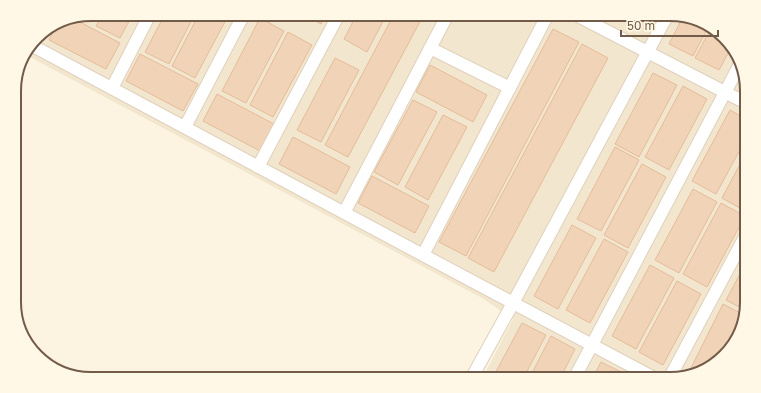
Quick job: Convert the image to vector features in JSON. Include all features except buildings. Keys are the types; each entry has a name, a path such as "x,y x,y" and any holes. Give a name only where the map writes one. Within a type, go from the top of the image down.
{"street":[{"path":"112,88 146,21"},
{"path":"185,127 240,21"},
{"path":"258,167 334,21"},
{"path":"344,213 444,21"},
{"path":"423,255 544,21"},
{"path":"587,21 740,100"},
{"path":"475,372 664,21"},
{"path":"36,48 643,372"},
{"path":"430,48 510,88"},
{"path":"578,372 737,70"},
{"path":"673,372 740,246"}],"shaded area":[{"path":"87,21 674,21 683,22 701,28 716,38 723,45 735,64 738,73 740,91 740,302 739,315 733,333 723,348 716,355 701,365 683,371 674,372 486,372 513,319 482,298 30,57 45,38 56,30 73,23"}]}
